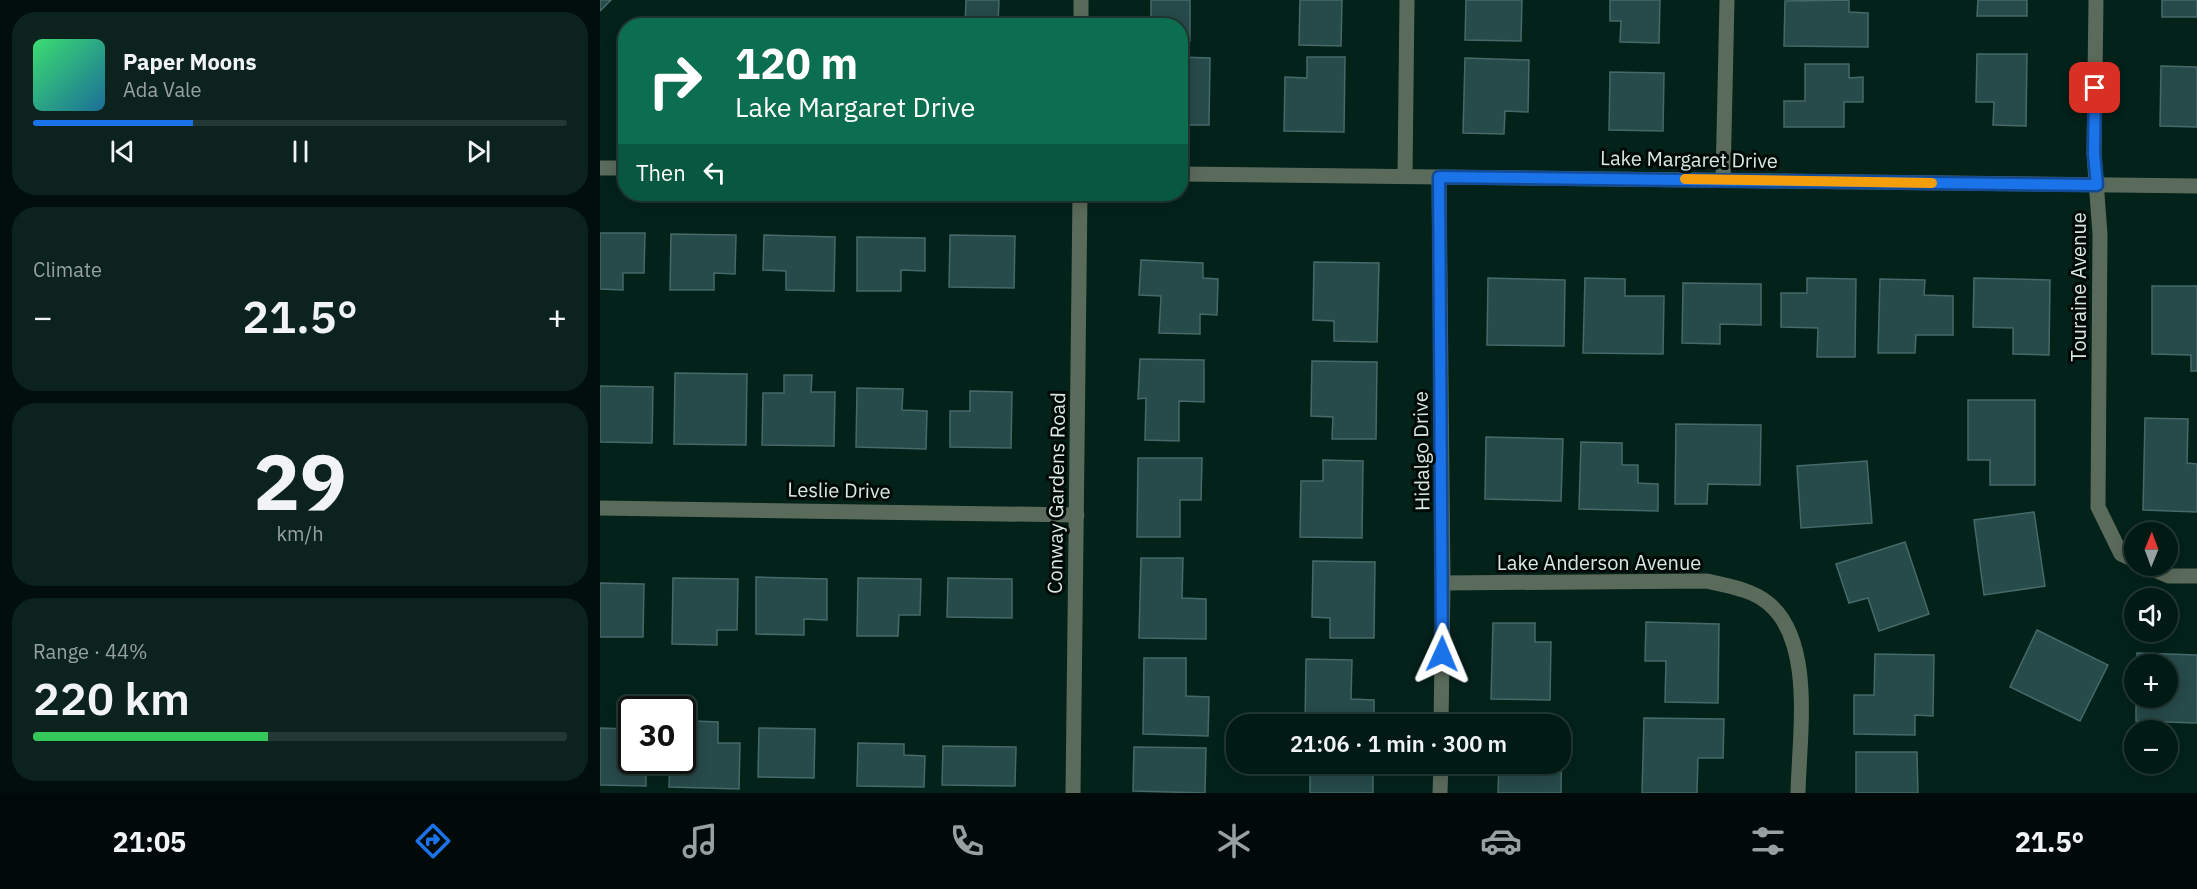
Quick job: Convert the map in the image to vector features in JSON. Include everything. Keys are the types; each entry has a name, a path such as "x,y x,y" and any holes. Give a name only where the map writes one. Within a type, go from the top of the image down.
{"street":[{"path":"1081,0 1081,18"},
{"path":"1405,176 1407,0"},
{"path":"1723,180 1726,0"},
{"name":"Touraine Avenue","path":"2096,0 2094,154 2100,234 2098,507 2121,554 2124,555"},
{"path":"600,168 618,168"},
{"name":"Lake Margaret Drive","path":"1188,174 2197,186"},
{"name":"Hidalgo Drive","path":"1439,177 1443,584 1441,714"},
{"name":"Conway Gardens Road","path":"1073,793 1080,201"},
{"name":"Leslie Drive","path":"600,508 1077,514"},
{"path":"2178,576 2197,576"},
{"name":"Lake Anderson Avenue","path":"1443,584 1707,581 1741,589 1767,603 1791,630 1800,667 1798,793"},
{"path":"1440,793 1441,774"}],"building":[{"path":"600,0 611,0 600,11"},
{"path":"966,0 999,0 998,18 965,18"},
{"path":"1151,0 1190,0 1190,41 1188,41 1188,18 1151,18"},
{"path":"1300,0 1342,0 1341,46 1299,45"},
{"path":"1466,0 1522,0 1521,41 1465,40"},
{"path":"1610,0 1660,0 1659,43 1620,42 1621,21 1610,21"},
{"path":"1849,0 1849,12 1868,13 1868,47 1784,46 1785,1"},
{"path":"1978,0 2027,0 2027,16 1977,16"},
{"path":"2162,0 2197,0 2197,17 2162,17"},
{"path":"1977,54 2027,54 2026,126 1993,125 1994,102 1976,102"},
{"path":"1188,57 1210,58 1209,125 1188,125"},
{"path":"1307,57 1345,57 1344,132 1284,131 1285,77 1307,78"},
{"path":"1465,58 1529,60 1528,112 1505,111 1504,134 1463,133"},
{"path":"1805,64 1849,64 1849,78 1863,77 1863,102 1844,102 1844,127 1784,127 1784,101 1805,101"},
{"path":"2161,66 2197,67 2197,127 2160,126"},
{"path":"1610,72 1664,73 1663,131 1609,130"},
{"path":"600,233 645,233 644,273 623,273 623,290 600,289"},
{"path":"671,234 736,235 735,274 714,273 714,290 670,290"},
{"path":"764,235 835,237 834,291 786,290 786,271 763,270"},
{"path":"950,235 1015,236 1014,288 949,287"},
{"path":"857,237 925,238 925,271 901,270 901,291 857,291"},
{"path":"1141,260 1203,263 1203,278 1218,279 1217,315 1200,314 1200,334 1159,333 1161,296 1139,295"},
{"path":"1314,262 1379,263 1377,342 1334,341 1334,321 1313,320"},
{"path":"1488,278 1565,280 1564,346 1487,345"},
{"path":"1585,278 1625,279 1625,296 1664,296 1663,354 1583,353"},
{"path":"1807,278 1856,279 1855,357 1817,357 1818,328 1781,327 1781,293 1807,293"},
{"path":"1974,278 2050,280 2049,355 2013,354 2013,328 1973,327"},
{"path":"1880,279 1925,280 1924,295 1953,296 1953,335 1916,335 1915,353 1878,353"},
{"path":"1683,283 1761,284 1761,325 1720,324 1720,344 1682,343"},
{"path":"2152,286 2197,286 2197,371 2191,371 2191,355 2152,354"},
{"path":"1140,359 1204,360 1204,402 1179,401 1179,441 1145,440 1146,398 1138,399"},
{"path":"1312,361 1377,362 1376,439 1332,439 1333,417 1311,416"},
{"path":"675,373 747,374 746,445 674,444"},
{"path":"784,375 812,375 811,392 835,392 834,446 762,445 763,393 784,393"},
{"path":"600,386 653,387 652,443 600,442"},
{"path":"857,388 903,389 902,410 927,411 926,449 856,447"},
{"path":"970,391 1012,392 1011,448 950,447 950,411 970,411"},
{"path":"1968,400 2035,400 2035,485 1990,485 1990,460 1968,460"},
{"path":"2145,418 2188,419 2187,463 2197,464 2197,512 2143,510"},
{"path":"1676,424 1761,425 1760,485 1708,484 1707,504 1675,504"},
{"path":"1486,437 1563,439 1561,501 1485,499"},
{"path":"1581,442 1622,443 1622,465 1638,465 1638,483 1658,484 1658,511 1579,509"},
{"path":"1138,458 1202,458 1201,500 1180,500 1180,537 1137,537"},
{"path":"1323,460 1363,461 1362,538 1300,537 1301,481 1323,481"},
{"path":"1867,461 1872,523 1801,528 1797,466"},
{"path":"2034,512 2045,586 1984,595 1974,520"},
{"path":"1905,542 1929,614 1879,631 1868,598 1849,603 1836,564"},
{"path":"1141,558 1183,558 1182,598 1206,599 1206,639 1139,638"},
{"path":"1313,561 1375,562 1374,638 1330,638 1330,618 1312,617"},
{"path":"756,577 827,579 827,620 804,619 804,635 756,634"},
{"path":"673,578 738,579 737,630 717,630 717,645 672,644"},
{"path":"858,578 921,579 920,615 899,615 898,636 857,636"},
{"path":"948,578 1012,579 1012,618 947,617"},
{"path":"600,583 644,584 643,637 600,637"},
{"path":"1646,622 1719,624 1718,703 1665,702 1666,661 1645,661"},
{"path":"1493,623 1535,623 1535,642 1551,642 1550,700 1491,699"},
{"path":"2037,630 2108,665 2080,721 2010,687"},
{"path":"1875,654 1934,655 1933,716 1915,715 1915,735 1854,734 1854,695 1874,695"},
{"path":"2178,654 2197,655 2197,723 2178,722 2178,720 2136,720 2136,708 2178,708"},
{"path":"1144,658 1186,658 1186,696 1209,697 1208,736 1143,734"},
{"path":"1306,659 1352,660 1351,699 1374,700 1374,714 1305,714"},
{"path":"1644,718 1724,719 1723,758 1698,758 1697,793 1642,793"},
{"path":"696,721 718,722 718,743 740,743 739,789 669,787 669,774 696,774"},
{"path":"600,728 618,729 618,774 646,774 646,786 600,785"},
{"path":"759,728 815,729 814,778 758,777"},
{"path":"858,743 904,744 904,755 925,756 924,787 857,786"},
{"path":"943,746 1016,747 1015,786 942,785"},
{"path":"1134,747 1206,748 1205,793 1133,791"},
{"path":"1856,752 1917,752 1918,793 1856,793"},
{"path":"1310,774 1373,774 1373,793 1310,793"},
{"path":"1499,774 1561,774 1561,793 1498,793"}],"slow traffic":[{"path":"1685,179 1932,183"}],"route":[{"path":"1442,654 1439,177 2097,185 2094,154 2095,88"}]}
